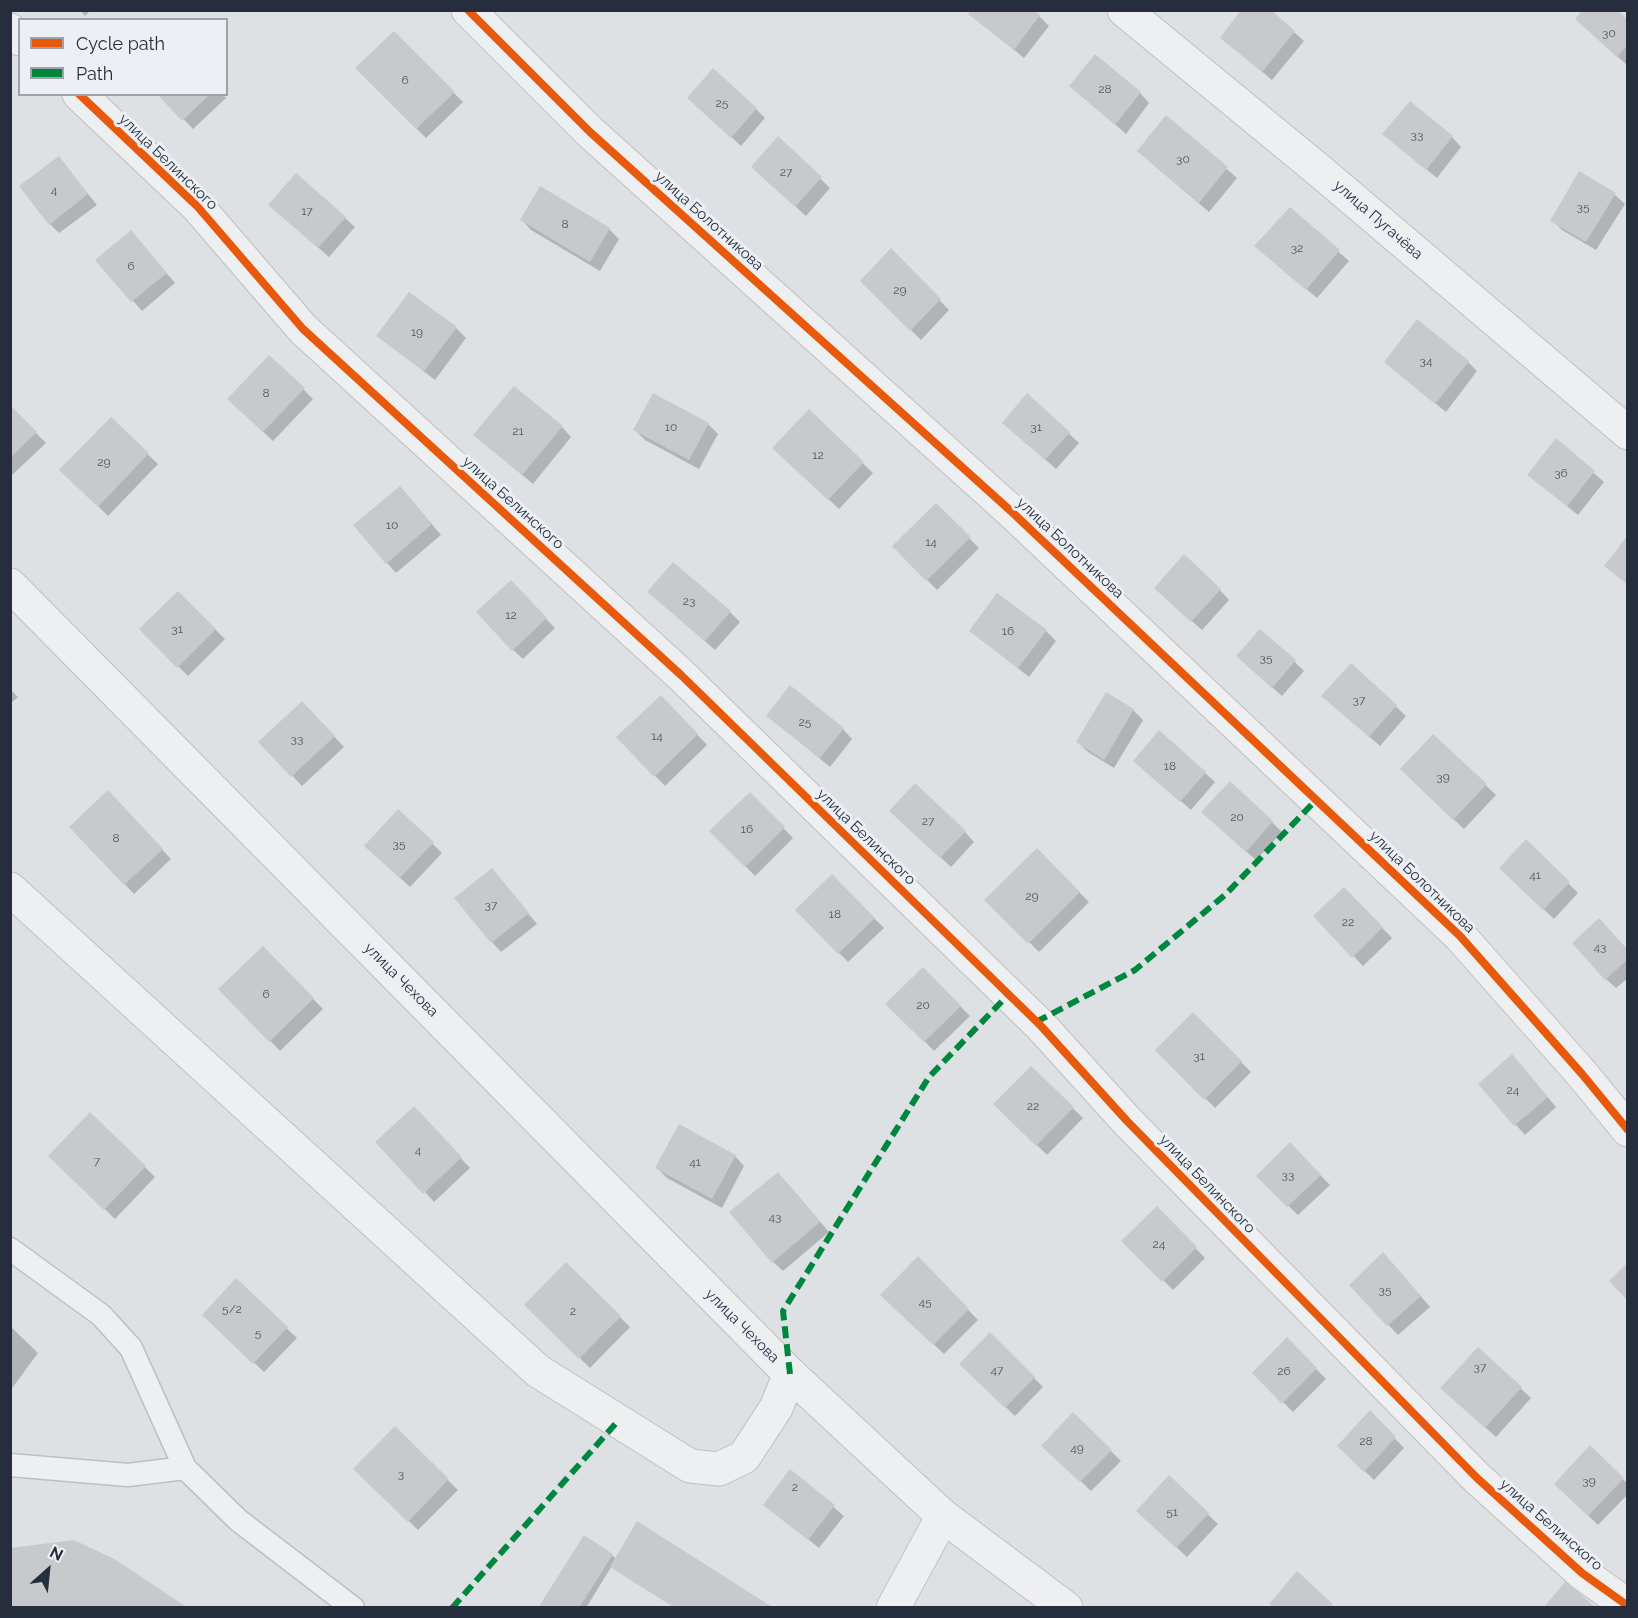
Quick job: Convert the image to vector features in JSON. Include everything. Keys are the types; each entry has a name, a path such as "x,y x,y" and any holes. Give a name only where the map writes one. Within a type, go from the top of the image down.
{"street":[{"name":"улица Болотникова","path":"468,10 590,132 1013,513 1460,936 1582,1074 1628,1130"},
{"name":"улица Пугачёва","path":"1124,10 1322,172 1628,433"},
{"name":"улица Белинского","path":"80,96 197,206 303,329 681,675 1041,1026 1127,1121 1477,1478 1582,1573 1628,1606"},
{"name":"улица Чехова","path":"10,585 790,1374 777,1408 744,1457 719,1469 690,1466 538,1371 10,890"},
{"path":"790,1374 943,1516 1066,1608"},
{"path":"893,1608 943,1516"}],"lane":[{"path":"10,1249 101,1315 131,1348 185,1468 238,1520 353,1608"},
{"path":"10,1465 128,1475 185,1468"}],"building":[{"path":"971,10 1035,10 1040,15 1014,50 968,14"},
{"path":"1241,10 1271,10 1295,31 1262,72 1220,38"},
{"path":"1582,10 1617,10 1628,20 1628,45 1617,57 1575,19"},
{"path":"394,31 455,92 416,129 355,68"},
{"path":"1095,54 1141,92 1115,125 1069,86"},
{"path":"713,68 757,108 731,138 687,98"},
{"path":"159,96 208,96 182,121"},
{"path":"1410,101 1453,136 1426,170 1382,134"},
{"path":"1166,115 1228,167 1199,203 1137,151"},
{"path":"778,136 822,177 795,207 751,167"},
{"path":"59,156 88,194 49,225 19,186"},
{"path":"1579,171 1616,193 1586,242 1550,221"},
{"path":"296,173 346,217 318,248 268,205"},
{"path":"540,186 610,228 590,262 520,220"},
{"path":"1290,207 1340,250 1306,290 1254,246"},
{"path":"131,230 167,273 131,302 95,260"},
{"path":"891,248 941,299 910,331 860,281"},
{"path":"409,292 457,327 424,371 376,336"},
{"path":"1417,319 1469,361 1435,404 1384,362"},
{"path":"269,355 305,388 263,432 227,399"},
{"path":"514,386 563,426 522,475 473,435"},
{"path":"653,393 709,423 689,460 633,430"},
{"path":"1027,393 1070,432 1045,460 1002,423"},
{"path":"10,405 37,432 10,458"},
{"path":"809,409 864,462 828,500 772,448"},
{"path":"111,417 149,453 98,507 59,470"},
{"path":"1556,438 1595,471 1567,506 1527,475"},
{"path":"400,486 432,524 386,564 353,525"},
{"path":"936,503 971,537 926,581 892,546"},
{"path":"1628,535 1628,585 1604,566"},
{"path":"1184,554 1221,589 1191,622 1154,588"},
{"path":"673,562 731,611 705,641 647,592"},
{"path":"511,580 547,618 512,651 476,612"},
{"path":"178,591 216,629 177,668 139,629"},
{"path":"997,593 1047,630 1018,668 969,631"},
{"path":"1260,629 1296,660 1272,688 1236,656"},
{"path":"1351,663 1397,705 1369,737 1321,696"},
{"path":"790,685 844,728 820,758 766,716"},
{"path":"1106,692 1134,709 1104,760 1076,742"},
{"path":"661,695 698,734 654,777 616,737"},
{"path":"302,701 335,736 291,777 258,742"},
{"path":"1159,730 1206,772 1180,802 1133,761"},
{"path":"1433,734 1487,784 1453,820 1400,769"},
{"path":"1230,781 1273,821 1246,852 1201,812"},
{"path":"915,783 966,831 940,858 889,811"},
{"path":"108,790 163,849 124,885 69,827"},
{"path":"750,792 785,827 745,867 709,831"},
{"path":"398,809 434,842 400,878 364,846"},
{"path":"1526,839 1570,882 1543,910 1499,868"},
{"path":"1037,848 1080,892 1028,944 984,900"},
{"path":"492,868 529,913 491,943 454,898"},
{"path":"832,874 875,918 838,954 795,910"},
{"path":"1344,887 1383,927 1352,958 1313,916"},
{"path":"1599,918 1628,950 1628,959 1605,980 1572,943"},
{"path":"263,946 314,998 269,1042 218,989"},
{"path":"923,967 961,1006 924,1042 885,1004"},
{"path":"1193,1012 1242,1061 1204,1100 1155,1050"},
{"path":"1512,1054 1548,1097 1514,1126 1478,1084"},
{"path":"1031,1066 1074,1107 1036,1146 993,1104"},
{"path":"414,1106 462,1157 423,1194 375,1142"},
{"path":"90,1112 146,1166 104,1210 48,1156"},
{"path":"679,1124 736,1155 712,1199 655,1168"},
{"path":"1290,1142 1321,1175 1287,1207 1256,1176"},
{"path":"778,1172 820,1222 772,1263 729,1212"},
{"path":"1157,1206 1197,1247 1162,1282 1121,1241"},
{"path":"1383,1252 1421,1296 1387,1326 1349,1285"},
{"path":"918,1256 969,1309 933,1345 880,1295"},
{"path":"566,1262 621,1316 579,1359 524,1305"},
{"path":"1628,1262 1628,1301 1609,1281"},
{"path":"236,1278 288,1327 253,1364 202,1315"},
{"path":"990,1332 1035,1377 1005,1408 959,1364"},
{"path":"1287,1337 1317,1368 1282,1404 1252,1373"},
{"path":"1478,1347 1522,1387 1485,1428 1440,1388"},
{"path":"1370,1410 1396,1437 1364,1472 1337,1446"},
{"path":"1073,1412 1112,1450 1080,1482 1041,1446"},
{"path":"395,1426 449,1479 408,1522 353,1469"},
{"path":"1590,1445 1624,1478 1588,1516 1554,1484"},
{"path":"790,1469 835,1505 808,1540 763,1505"},
{"path":"1169,1475 1209,1513 1176,1548 1136,1511"},
{"path":"637,1521 774,1608 675,1608 610,1567"},
{"path":"584,1535 613,1554 579,1608 538,1608"},
{"path":"74,1540 116,1560 188,1608 10,1608 10,1548"},
{"path":"1297,1571 1333,1604 1330,1608 1273,1608 1269,1604"},
{"path":"1566,1581 1596,1608 1543,1608"}],"marked path":[{"path":"1036,1022 1135,970 1225,895 1316,800"},
{"path":"790,1374 783,1311 929,1077 1008,995"},
{"path":"452,1608 617,1422"}],"cycle path":[{"path":"468,10 590,132 1013,513 1460,936 1582,1074 1628,1130"},
{"path":"81,96 197,206 303,329 681,675 1041,1026 1127,1121 1477,1478 1582,1573 1628,1606"}]}
